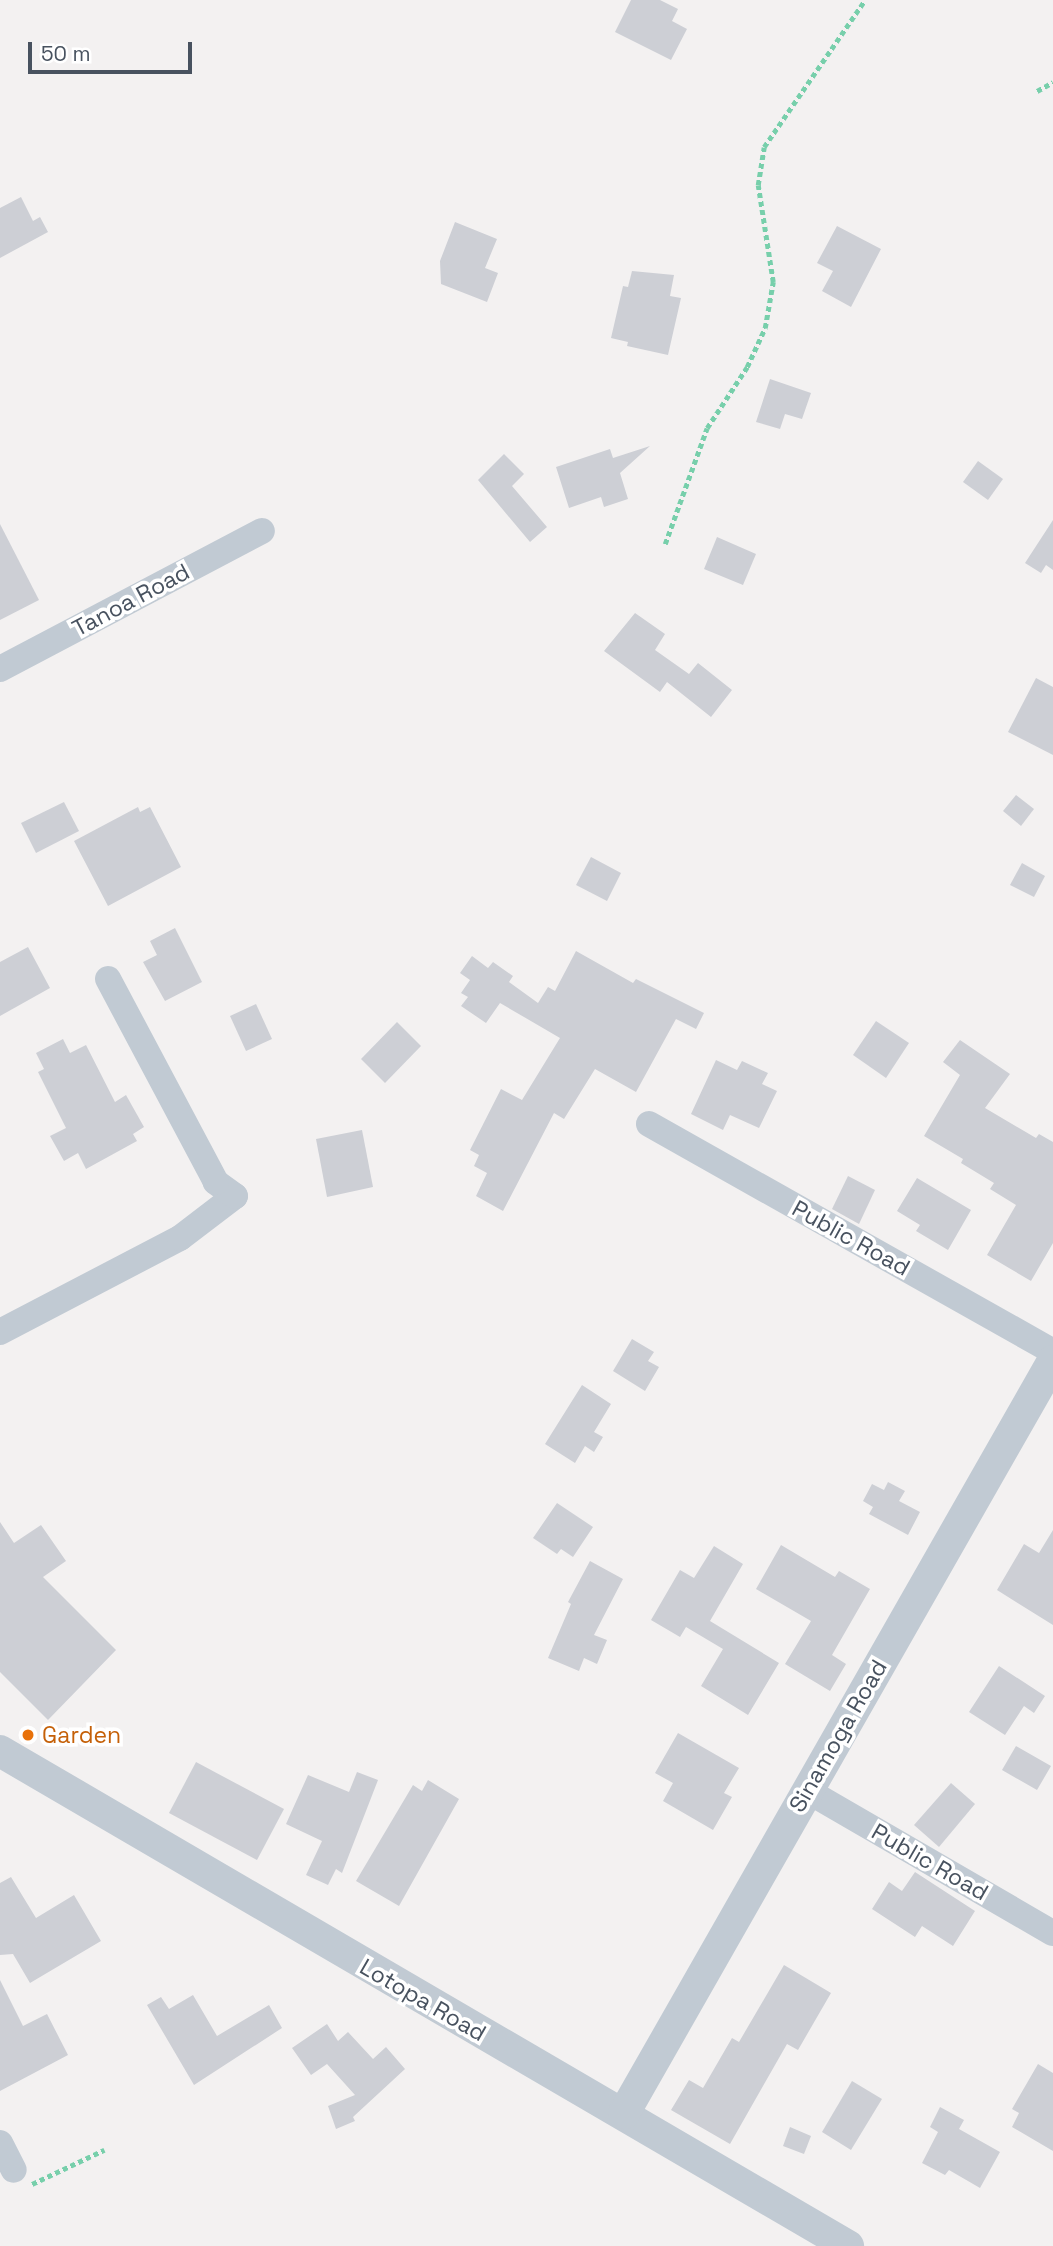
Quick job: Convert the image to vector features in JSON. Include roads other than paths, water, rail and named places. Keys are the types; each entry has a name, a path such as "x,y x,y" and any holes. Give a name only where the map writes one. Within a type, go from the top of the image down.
{"street":[{"name":"Tanoa Road","path":"0,669 262,531"},
{"path":"0,1332 180,1238 235,1196 216,1182 108,979"},
{"name":"Public Road","path":"649,1124 1053,1352"},
{"name":"Sinamoga Road","path":"624,2113 1053,1361"},
{"name":"Lotopa Road","path":"0,1751 848,2246"},
{"name":"Public Road","path":"806,1790 1053,1933"},
{"path":"0,2143 13,2170"}],"place":[{"name":"Garden","path":"28,1735"}]}
